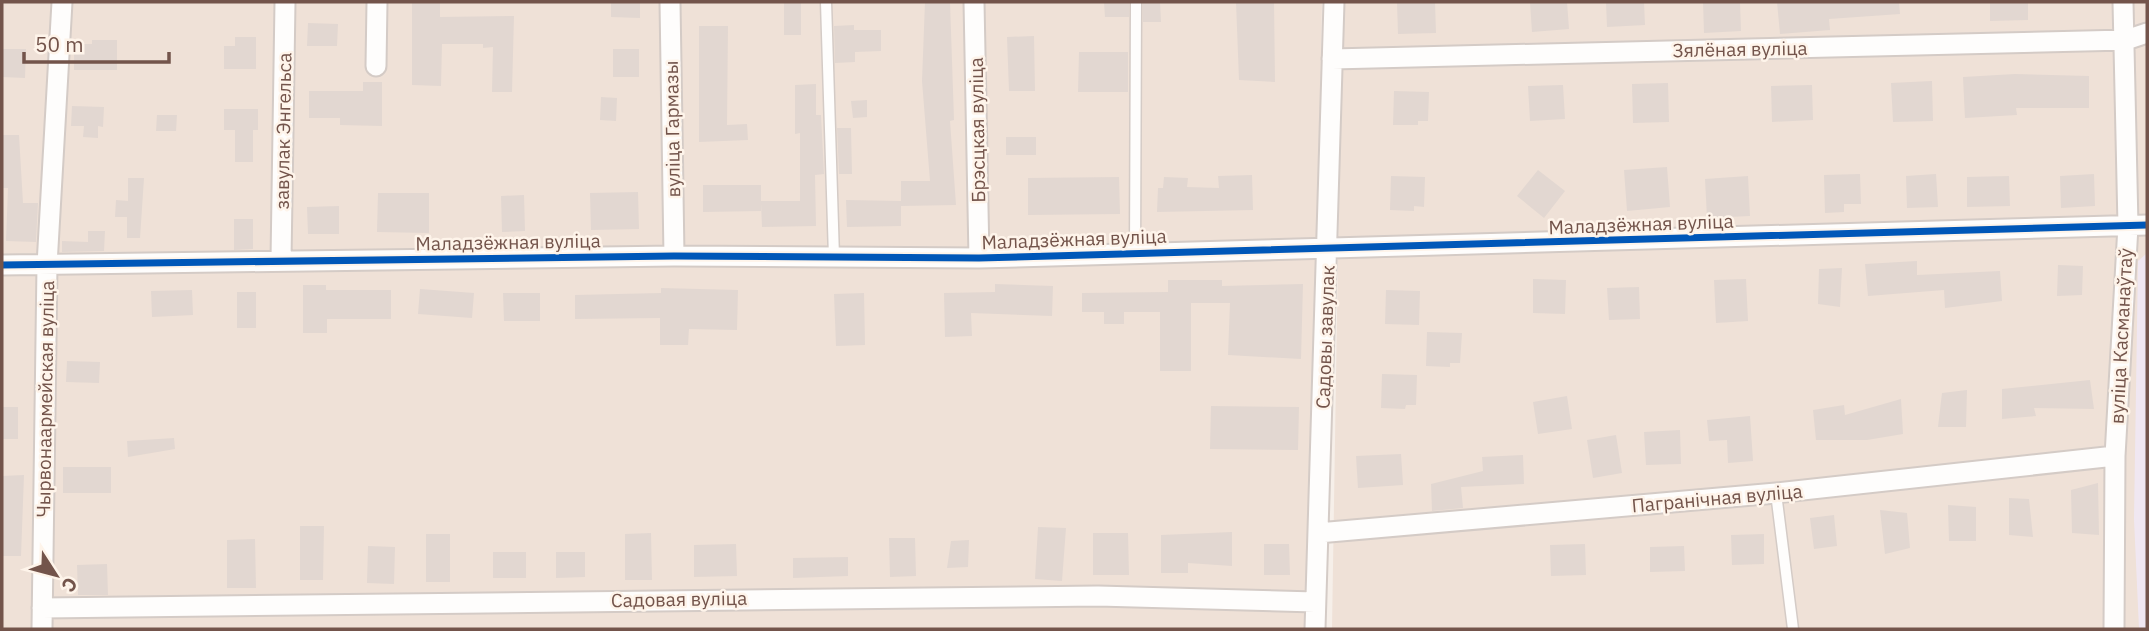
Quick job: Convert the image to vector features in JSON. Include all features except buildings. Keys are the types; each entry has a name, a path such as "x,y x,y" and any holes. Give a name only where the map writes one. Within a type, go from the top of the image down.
{"street":[{"name":"Чырвонаармейская вуліца","path":"42,629 47,265 62,2"},
{"name":"завулак Энгельса","path":"281,260 285,2"},
{"path":"376,66 377,2"},
{"name":"вуліца Гармазы","path":"670,2 674,256"},
{"name":"Брэсцкая вуліца","path":"974,2 979,258"},
{"name":"Садовы завулак","path":"1315,629 1329,249 1334,2"},
{"name":"вуліца Касманаўтаў","path":"2114,629 2115,456 2137,226 2123,2"},
{"name":"Зялёная вуліца","path":"1332,59 2126,40 2147,33"},
{"name":"Маладзёжная вуліца","path":"2,265 674,256 979,258 2137,226"},
{"name":"Пагранічная вуліца","path":"1318,533 1776,493 2115,456"},
{"name":"Садовая вуліца","path":"42,608 1085,596 1315,602"}],"lane":[{"path":"827,2 834,257"},
{"path":"1135,252 1136,2"},
{"path":"1776,493 1793,629"}],"shaded area":[{"path":"2,2 1322,2 1311,629 2,629"},
{"path":"1342,2 2147,2 2147,629 1332,629"},
{"path":"2147,253 2147,629 2139,629 2134,519 2138,261"}],"cycle path":[{"path":"2,265 674,256 979,258 2147,225"}]}
